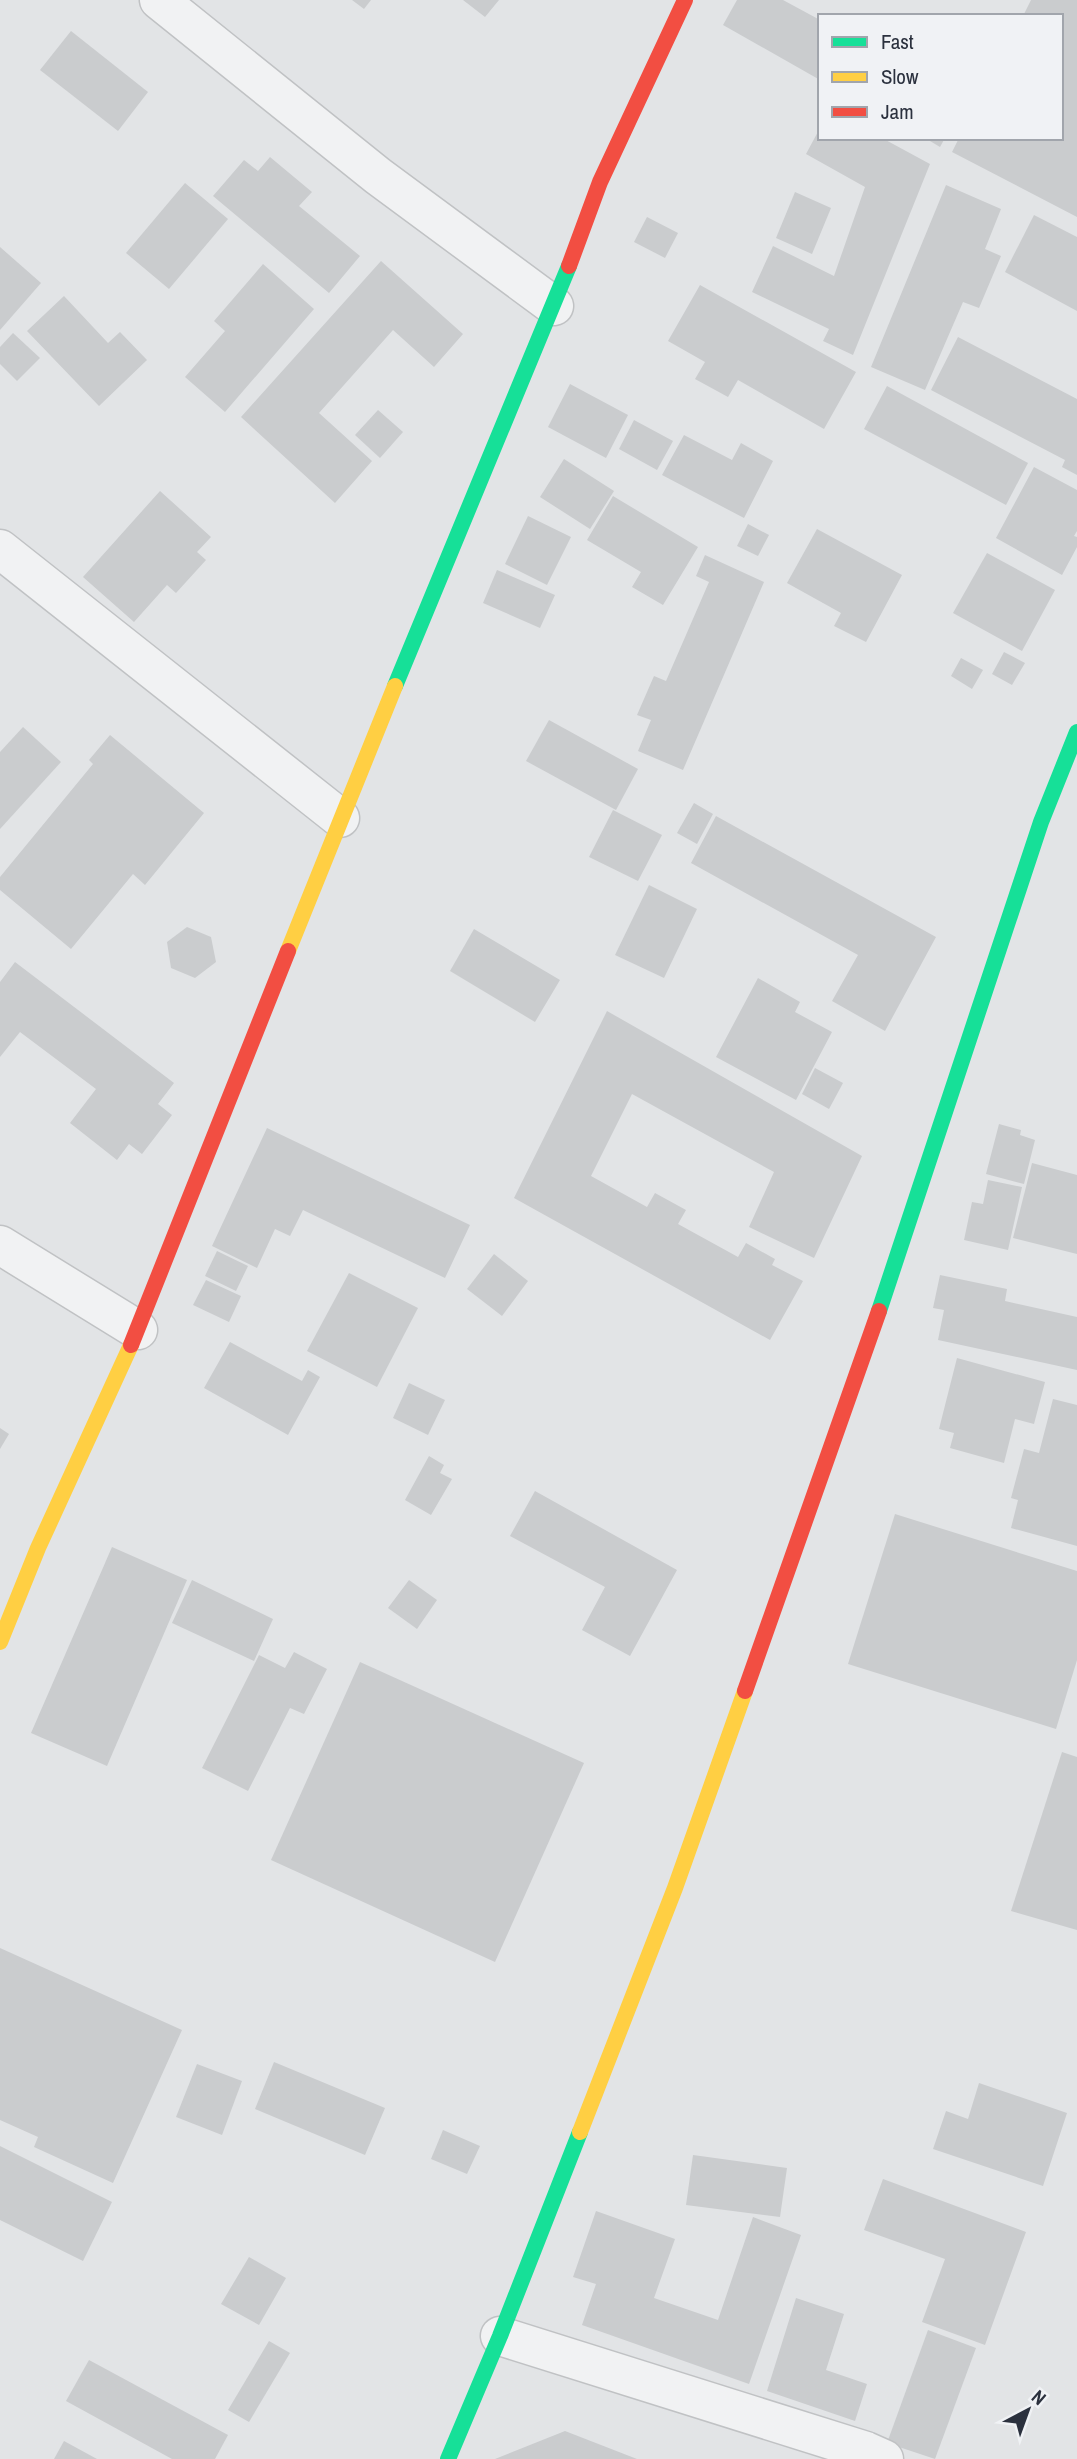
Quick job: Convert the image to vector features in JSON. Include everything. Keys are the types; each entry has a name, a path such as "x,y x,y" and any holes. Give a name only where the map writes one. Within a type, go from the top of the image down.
{"street":[{"path":"159,0 378,176 554,306"},
{"path":"0,1642 38,1548 138,1330 340,818 554,306 600,182 685,0"},
{"path":"0,549 340,818"},
{"path":"448,2459 500,2336 680,1875 876,1321 1041,822 1077,732"},
{"path":"0,1245 138,1330"},
{"path":"500,2336 852,2446 884,2459"}],"building":[{"path":"352,0 371,0 364,9"},
{"path":"463,0 499,0 485,17"},
{"path":"737,0 783,0 818,19 818,79 723,25"},
{"path":"1031,0 1077,0 1077,217 952,152 958,140 1063,140 1063,14 1024,14"},
{"path":"71,31 148,92 118,131 40,70"},
{"path":"818,132 818,140 886,140 930,164 853,355 823,341 829,329 752,292 773,246 834,276 865,187 806,154"},
{"path":"928,140 944,140 940,147"},
{"path":"270,157 312,192 299,206 360,256 329,293 213,196 244,160 258,171"},
{"path":"185,183 228,219 169,289 126,253"},
{"path":"946,185 1001,209 985,249 1001,256 979,308 963,302 925,390 871,367"},
{"path":"795,192 831,208 812,254 776,238"},
{"path":"1034,215 1077,237 1077,311 1005,272"},
{"path":"647,217 678,233 665,258 634,242"},
{"path":"0,247 41,283 0,330"},
{"path":"381,261 463,334 434,367 393,330 319,413 372,461 335,503 241,417"},
{"path":"263,264 314,309 225,412 185,377 225,331 214,321"},
{"path":"700,285 856,372 824,429 738,380 728,397 695,379 705,362 668,341"},
{"path":"64,296 108,343 120,332 147,360 99,406 27,331"},
{"path":"13,333 40,358 17,381 0,364 0,347"},
{"path":"958,337 1077,399 1077,475 1062,467 1065,460 931,390"},
{"path":"570,384 628,415 606,458 548,427"},
{"path":"887,386 1028,463 1006,505 864,429"},
{"path":"378,410 403,432 380,458 355,435"},
{"path":"634,420 673,441 657,470 619,449"},
{"path":"684,435 732,460 741,443 773,461 744,518 662,475"},
{"path":"564,459 614,491 590,529 540,497"},
{"path":"1034,467 1077,490 1077,531 1074,536 1077,537 1077,547 1062,575 996,538"},
{"path":"160,491 211,537 197,552 206,560 176,593 167,585 134,622 83,577"},
{"path":"613,496 698,547 663,605 632,587 641,572 587,540"},
{"path":"528,516 571,537 547,585 505,564"},
{"path":"748,524 769,535 758,556 737,546"},
{"path":"817,529 902,575 866,642 834,626 841,613 787,583"},
{"path":"987,553 1055,590 1022,651 953,613"},
{"path":"705,555 764,582 683,770 638,751 651,720 637,715 654,676 666,681 709,582 696,576"},
{"path":"497,570 555,595 540,628 483,603"},
{"path":"1004,652 1025,663 1012,685 992,674"},
{"path":"961,658 983,670 972,689 951,676"},
{"path":"549,720 638,769 616,810 526,761"},
{"path":"23,727 61,762 0,829 0,752"},
{"path":"110,735 204,813 145,885 133,874 71,949 0,890 0,877 93,764 89,760"},
{"path":"694,803 713,814 697,844 677,833"},
{"path":"613,810 662,835 638,881 589,857"},
{"path":"716,816 936,937 885,1031 832,1001 858,955 691,863"},
{"path":"649,885 697,909 664,978 615,955"},
{"path":"187,927 211,937 216,962 195,978 171,968 167,942"},
{"path":"474,929 560,980 535,1022 450,971"},
{"path":"15,962 174,1083 158,1104 172,1115 142,1154 129,1144 117,1160 70,1123 96,1089 20,1032 0,1057 0,982"},
{"path":"758,978 800,1002 795,1012 832,1032 796,1100 716,1057"},
{"path":"607,1011 862,1156 814,1258 749,1227 774,1172 632,1094 591,1176 647,1207 655,1193 686,1210 678,1224 738,1257 746,1243 775,1259 772,1265 803,1281 770,1340 514,1198"},
{"path":"815,1068 843,1083 829,1109 802,1094"},
{"path":"999,1124 1021,1130 1020,1135 1035,1140 1024,1184 986,1174"},
{"path":"267,1128 470,1225 445,1278 303,1210 290,1236 275,1229 257,1268 212,1246"},
{"path":"1032,1163 1077,1175 1077,1254 1013,1238"},
{"path":"988,1180 1022,1187 1008,1250 964,1240 972,1202 983,1204"},
{"path":"217,1251 248,1266 236,1291 205,1276"},
{"path":"494,1254 528,1281 502,1316 467,1289"},
{"path":"349,1273 418,1308 377,1387 307,1351"},
{"path":"940,1275 1007,1289 1005,1301 1077,1317 1077,1370 938,1340 944,1310 933,1308"},
{"path":"206,1280 241,1296 229,1322 193,1305"},
{"path":"230,1342 302,1381 308,1370 320,1377 288,1435 204,1388"},
{"path":"957,1358 1045,1382 1034,1424 1015,1419 1004,1463 950,1448 954,1433 939,1429"},
{"path":"409,1383 445,1400 428,1435 393,1418"},
{"path":"1053,1399 1077,1405 1077,1546 1011,1528 1018,1500 1011,1498 1024,1449 1039,1453"},
{"path":"0,1428 9,1434 0,1449"},
{"path":"429,1456 444,1465 440,1473 452,1479 431,1515 405,1500"},
{"path":"535,1491 677,1570 630,1656 582,1630 605,1587 510,1536"},
{"path":"895,1514 1077,1571 1077,1660 1056,1729 848,1664"},
{"path":"112,1547 187,1580 107,1766 31,1733"},
{"path":"192,1580 273,1619 254,1661 172,1623"},
{"path":"409,1580 437,1600 417,1629 388,1608"},
{"path":"294,1652 327,1669 304,1714 290,1708 248,1791 202,1768 259,1655 285,1668"},
{"path":"360,1662 584,1763 495,1962 271,1860"},
{"path":"1062,1752 1077,1757 1077,1930 1011,1911"},
{"path":"0,1948 182,2030 113,2183 34,2147 38,2137 0,2120"},
{"path":"274,2062 385,2108 365,2155 255,2109"},
{"path":"197,2064 242,2081 222,2135 176,2117"},
{"path":"979,2083 1067,2113 1043,2186 933,2149 946,2111 968,2119"},
{"path":"443,2130 480,2146 467,2174 431,2159"},
{"path":"0,2146 112,2202 83,2261 0,2220"},
{"path":"693,2155 787,2168 780,2217 686,2205"},
{"path":"883,2179 1026,2232 985,2345 922,2322 945,2259 864,2230"},
{"path":"596,2211 675,2239 654,2298 718,2320 753,2217 801,2235 749,2384 582,2325 596,2284 573,2277"},
{"path":"249,2257 286,2278 259,2325 221,2304"},
{"path":"796,2298 844,2314 826,2370 867,2384 855,2421 767,2391"},
{"path":"928,2330 976,2348 935,2459 887,2443"},
{"path":"269,2341 290,2353 249,2422 228,2410"},
{"path":"89,2360 228,2435 215,2459 172,2459 66,2401"},
{"path":"565,2431 637,2459 495,2459"},
{"path":"64,2441 97,2459 54,2459"}],"traffic: fast":[{"path":"395,686 569,266"},
{"path":"879,1311 1041,822 1077,732"},
{"path":"448,2459 500,2336 580,2132"}],"traffic: slow":[{"path":"288,951 395,686"},
{"path":"0,1642 38,1548 131,1345"},
{"path":"580,2132 675,1888 745,1691"}],"traffic: jam":[{"path":"569,266 600,182 685,0"},
{"path":"131,1345 288,951"},
{"path":"745,1691 879,1311"}]}
